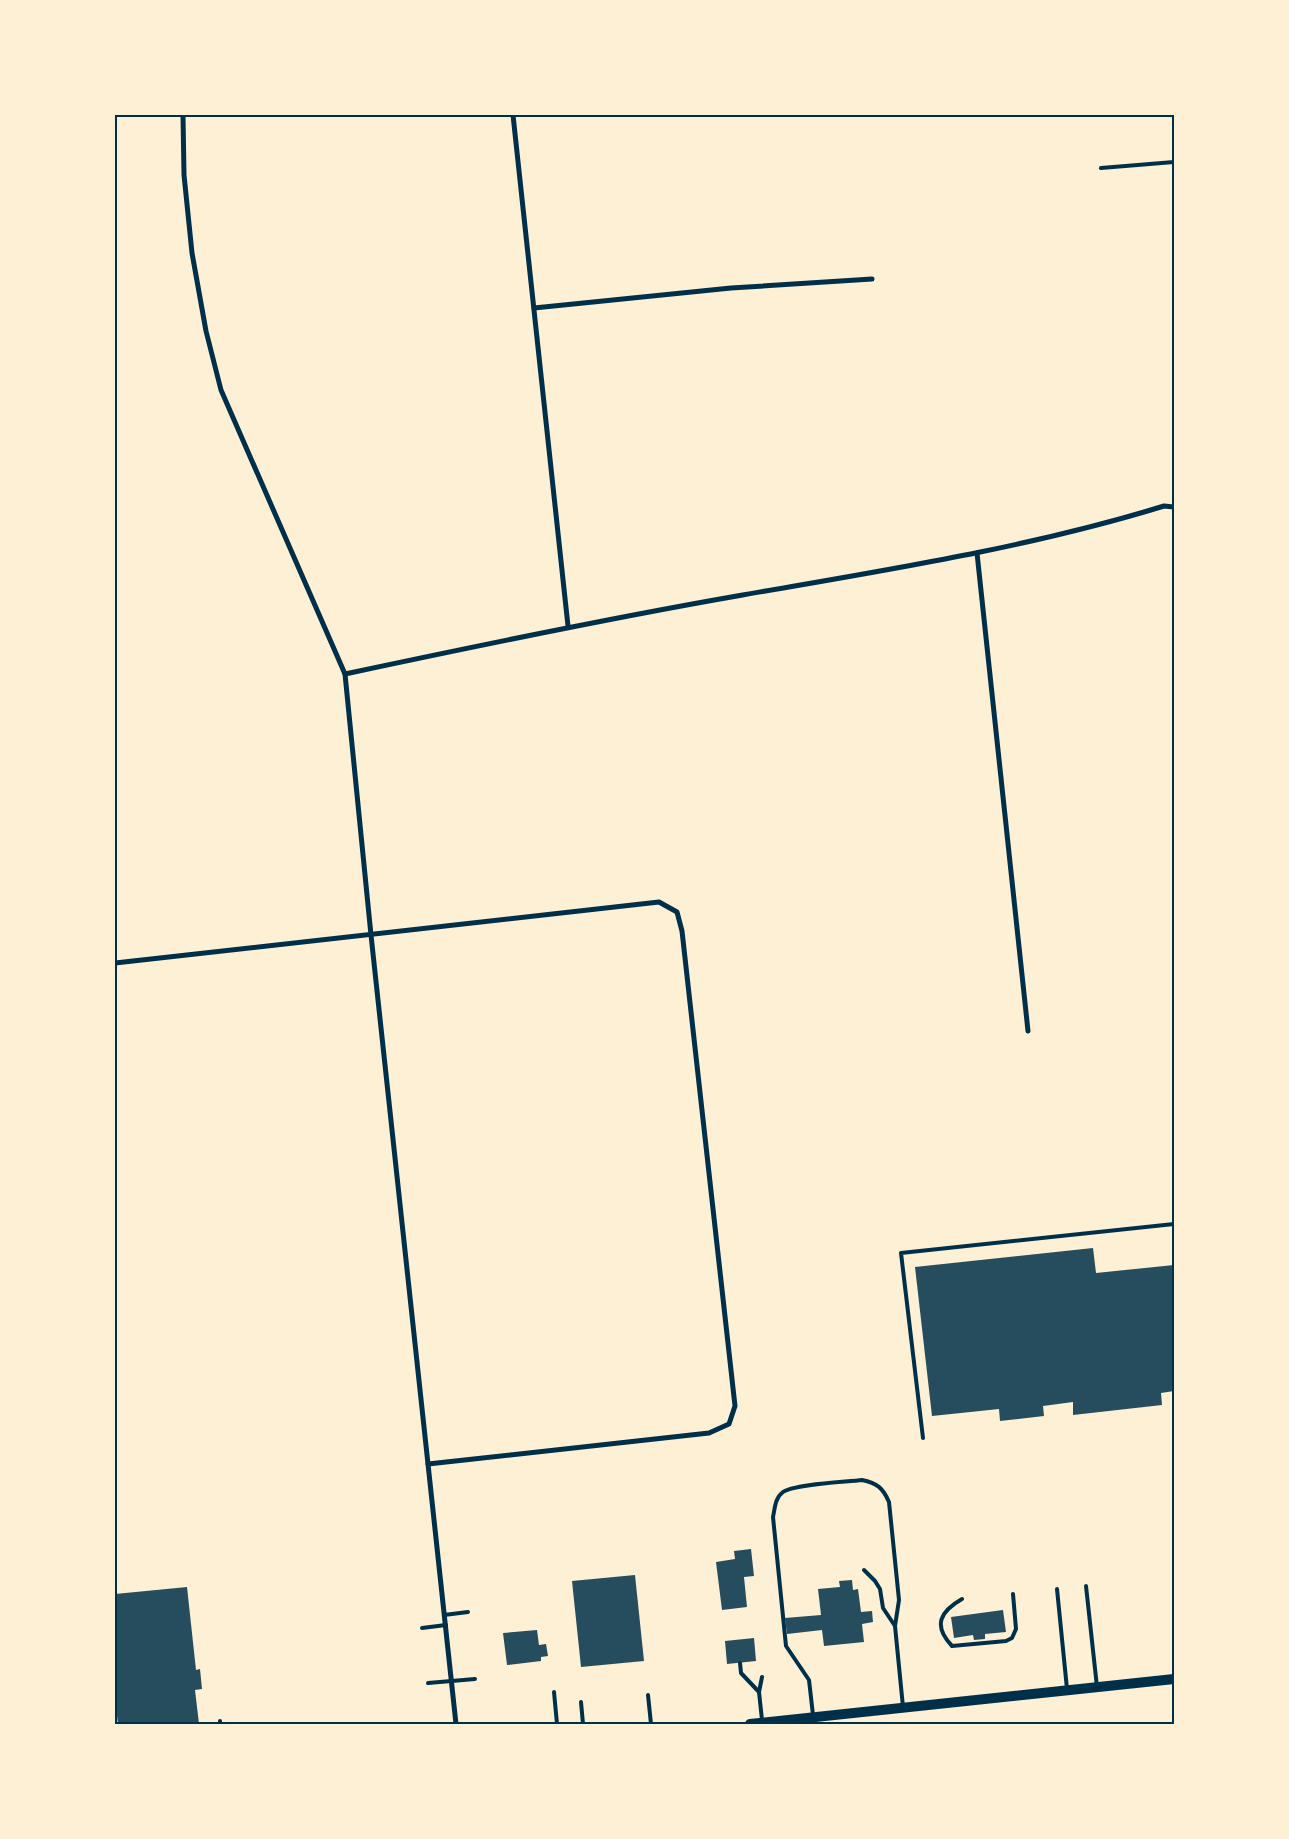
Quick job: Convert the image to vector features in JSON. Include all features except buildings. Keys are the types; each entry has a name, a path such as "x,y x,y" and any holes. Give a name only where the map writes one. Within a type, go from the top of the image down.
{"main road":[{"path":"750,1724 1174,1678"}],"street":[{"path":"183,115 184,175 192,253 206,330 221,390 345,674 371,935 456,1724"},
{"path":"513,115 568,626"},
{"path":"534,308 731,288 872,279"},
{"path":"345,674 568,626 977,553 1105,524 1164,506 1174,507"},
{"path":"977,553 1028,1031"},
{"path":"115,963 659,902 677,912 682,930 735,1406 729,1424 709,1432 428,1464"}],"lane":[{"path":"1101,168 1174,162"},
{"path":"923,1438 901,1253 1174,1224"},
{"path":"813,1717 809,1680 786,1646 773,1517 776,1501 784,1491 796,1488 862,1480 873,1482 884,1490 889,1502 899,1600 895,1626 903,1708"},
{"path":"864,1570 880,1589 883,1608 895,1626"},
{"path":"1086,1586 1097,1687"},
{"path":"1056,1589 1067,1690"},
{"path":"962,1598 947,1608 940,1620 944,1637 952,1646 1006,1641 1012,1638 1016,1629 1013,1594"},
{"path":"444,1615 468,1612"},
{"path":"422,1628 446,1625"},
{"path":"740,1662 741,1673 759,1692"},
{"path":"762,1677 759,1692 762,1723"},
{"path":"428,1683 475,1679"},
{"path":"554,1692 557,1724"},
{"path":"648,1694 652,1724"},
{"path":"581,1702 583,1724"}]}
